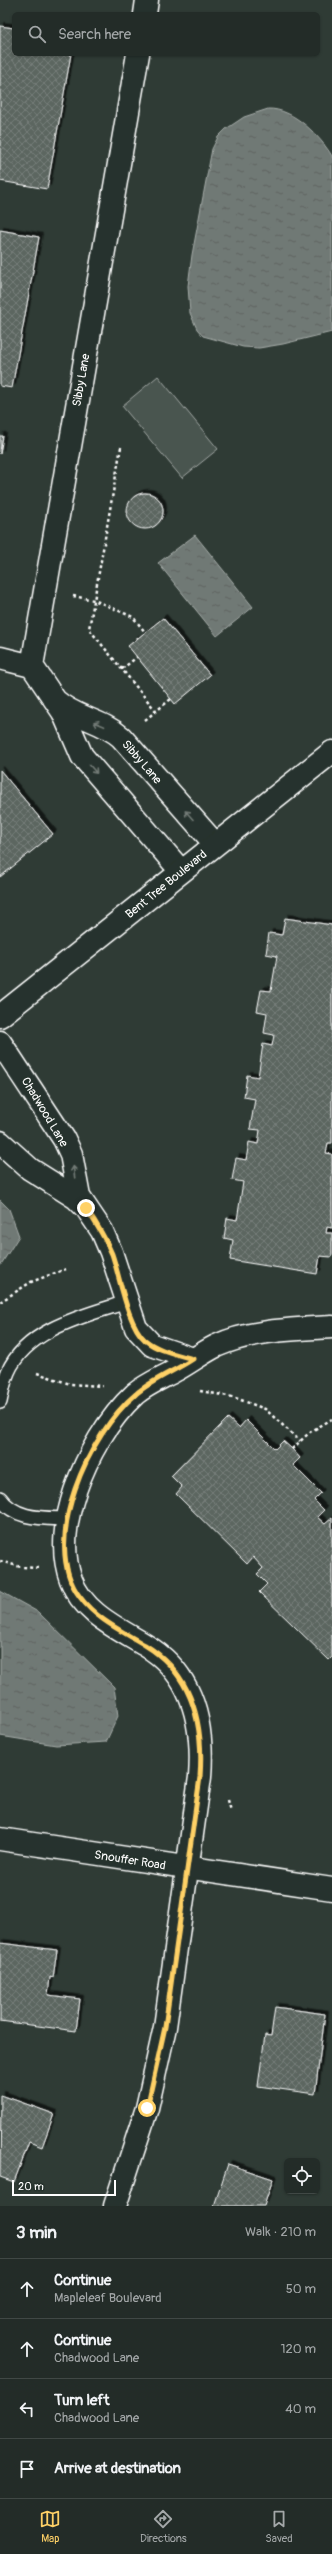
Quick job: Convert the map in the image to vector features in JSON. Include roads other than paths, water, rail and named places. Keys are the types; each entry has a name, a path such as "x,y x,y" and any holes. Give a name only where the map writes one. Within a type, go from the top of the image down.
{"street":[{"path":"145,12 147,0"},
{"name":"Sibby Lane","path":"138,56 32,666 63,712 82,756 181,872"},
{"path":"0,658 32,666"},
{"name":"Sibby Lane","path":"54,699 76,715 109,729 121,737 215,844"},
{"name":"Bent Tree Boulevard","path":"0,1016 332,752"},
{"name":"Chadwood Lane","path":"0,1042 64,1139 71,1154 79,1197 102,1231 136,1328 145,1340 161,1349 193,1359"},
{"name":"Chadwood Lane","path":"0,1142 30,1169 76,1198 86,1208"},
{"path":"115,2206 147,2108 165,2027 201,1760 193,1704 180,1676 172,1665 146,1646 103,1620 80,1596 71,1580 67,1564 67,1519 86,1463 110,1423 136,1394 217,1346 253,1335 299,1329 332,1328"},
{"name":"Snouffer Road","path":"0,1839 332,1889"}],"lane":[{"path":"0,1402 5,1381 12,1365 22,1350 53,1329 127,1302"},
{"path":"0,1498 9,1508 27,1516 67,1519"}],"water":[{"path":"268,109 287,113 296,118 313,132 332,156 332,332 283,344 259,348 243,347 203,336 197,329 190,313 188,286 192,255 212,149 218,137 226,129 244,117"},
{"path":"195,535 253,607 217,636 158,563"},
{"path":"0,1200 9,1209 19,1236 0,1266"},
{"path":"0,1591 38,1612 114,1687 118,1716 106,1742 56,1745 0,1736"}]}
